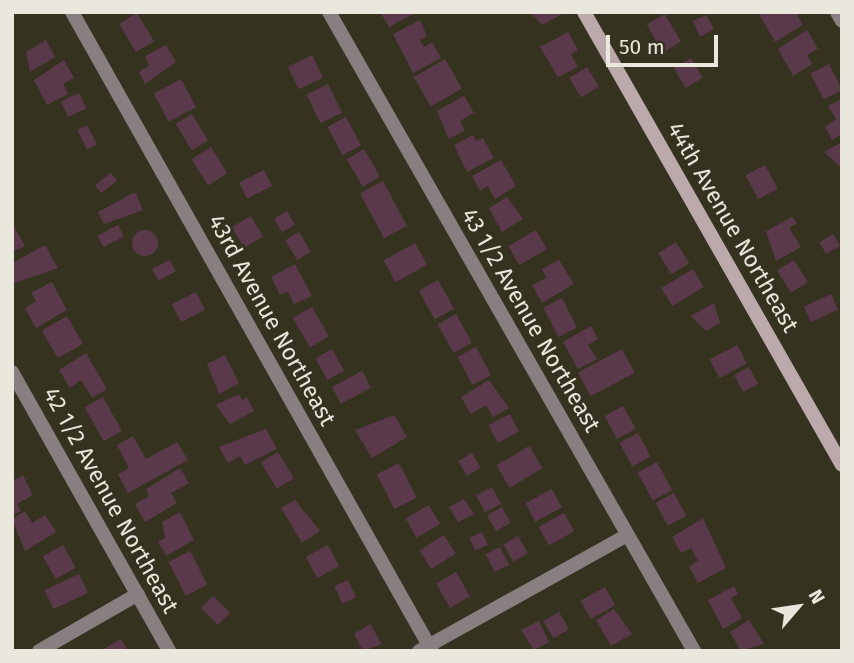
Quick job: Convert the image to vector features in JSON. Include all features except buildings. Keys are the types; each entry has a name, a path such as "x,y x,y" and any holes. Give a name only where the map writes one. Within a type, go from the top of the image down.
{"street":[{"name":"43rd Avenue Northeast","path":"72,12 426,649"},
{"name":"43 1/2 Avenue Northeast","path":"329,12 694,651"},
{"name":"44th Avenue Northeast","path":"584,12 842,465"},
{"path":"837,12 842,21"},
{"name":"42 1/2 Avenue Northeast","path":"12,372 169,651"},
{"path":"426,649 627,535"},
{"path":"39,651 138,594"}]}
